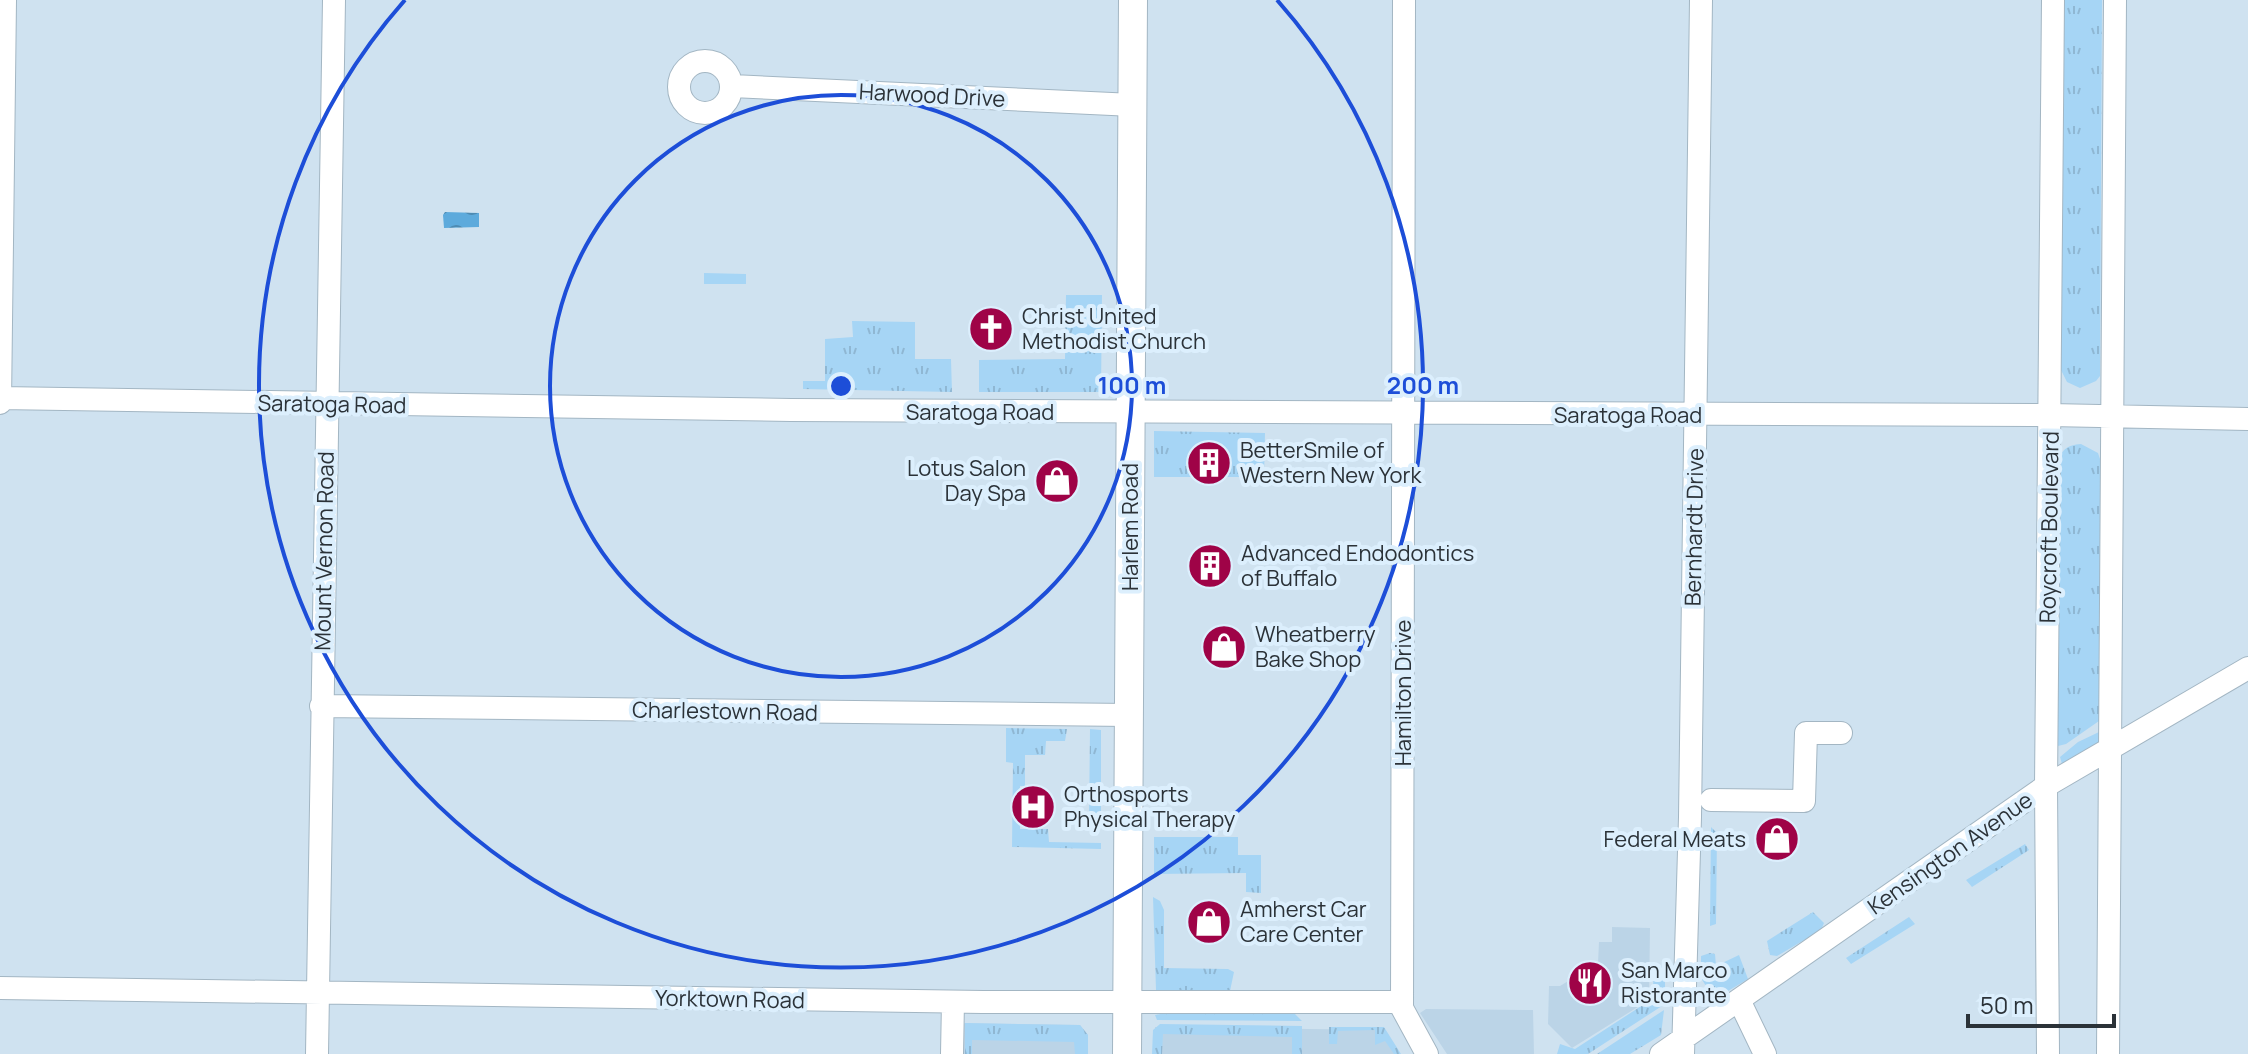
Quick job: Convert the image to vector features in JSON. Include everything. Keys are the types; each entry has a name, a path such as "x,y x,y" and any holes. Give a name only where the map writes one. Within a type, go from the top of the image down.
{"main road":[{"name":"Harlem Road","path":"1127,1054 1133,0"}],"street":[{"path":"0,400 5,0"},
{"name":"Mount Vernon Road","path":"317,1054 334,0"},
{"name":"Hamilton Drive","path":"1402,1002 1404,0"},
{"name":"Bernhardt Drive","path":"1683,1047 1691,801 1701,0"},
{"name":"Roycroft Boulevard","path":"2048,1054 2046,786 2053,0"},
{"path":"2108,1054 2115,0"},
{"name":"Harwood Drive","path":"732,86 1133,105"},
{"name":"Saratoga Road","path":"0,400 1131,413 2050,415 2248,419"},
{"name":"Kensington Avenue","path":"1661,1054 1683,1047 1739,1000 2046,786 2248,668"},
{"name":"Charlestown Road","path":"321,706 1129,715"},
{"path":"1711,800 1804,801 1806,733 1841,733"},
{"name":"Yorktown Road","path":"0,988 953,1002 1402,1002"},
{"path":"1739,1000 1765,1054"},
{"path":"952,1054 953,1002"},
{"path":"1402,1002 1403,1014 1427,1054"}],"shaded area":[{"path":"1612,927 1650,928 1649,1000 1572,1048 1548,1024 1549,986 1560,986 1598,963 1599,942 1612,942"},
{"path":"1426,1009 1533,1010 1534,1054 1447,1054 1420,1013"},
{"path":"942,1023 1080,1025 1088,1035 1088,1054 941,1054"},
{"path":"1155,1027 1383,1030 1398,1054 1155,1054"}],"green space":[{"path":"2062,0 2102,0 2100,376 2080,388 2067,382 2060,368"},
{"path":"704,273 746,274 746,284 704,284"},
{"path":"1066,295 1102,295 1101,392 979,392 979,360 1065,359"},
{"path":"852,321 915,322 915,359 951,359 952,392 803,389 803,381 825,381 825,339 853,337"},
{"path":"1154,431 1265,433 1264,477 1154,477"},
{"path":"2081,444 2098,453 2101,462 2099,721 2066,744 2058,746 2057,462 2066,448"},
{"path":"1006,728 1067,729 1065,741 1046,741 1045,755 1025,755 1025,786 1020,786 1020,829 1048,829 1049,842 1101,843 1101,849 1012,847 1013,763 1006,762"},
{"path":"1090,729 1101,730 1101,823 1089,820"},
{"path":"2099,732 2099,742 2062,764 2060,757 2078,742"},
{"path":"1711,827 1717,833 1716,924 1710,926"},
{"path":"1154,837 1238,837 1238,855 1261,855 1261,893 1246,892 1246,873 1154,874"},
{"path":"2025,844 2029,850 1972,887 1966,880"},
{"path":"1153,897 1160,901 1164,910 1164,968 1228,969 1234,972 1230,991 1156,990"},
{"path":"1813,912 1824,923 1821,930 1777,956 1770,955 1767,941"},
{"path":"1909,917 1915,924 1851,964 1846,958"},
{"path":"1715,954 1716,966 1739,955 1748,979 1723,994 1709,991 1701,978 1701,956"},
{"path":"1640,967 1665,967 1665,1004 1588,1054 1557,1054 1560,1044 1575,1049 1652,999 1642,990 1653,987 1654,970"},
{"path":"1664,1010 1661,1035 1630,1054 1597,1054"},
{"path":"1294,1013 1302,1021 1157,1020 1155,1015"},
{"path":"965,1023 1080,1025 1088,1035 1088,1054 1075,1054 1074,1042 972,1040 972,1054 965,1054"},
{"path":"1160,1024 1302,1026 1302,1054 1292,1054 1292,1037 1163,1034 1162,1054 1152,1054 1153,1030"},
{"path":"1329,1027 1384,1027 1401,1054 1394,1054 1385,1041 1375,1045 1375,1030 1338,1031 1337,1044 1329,1044"}],"water":[{"path":"445,212 479,213 479,227 444,228"}],"place":[{"name":"Christ United Methodist Church","path":"991,329"},
{"name":"BetterSmile of Western New York","path":"1209,463"},
{"name":"Lotus Salon Day Spa","path":"1057,481"},
{"name":"Advanced Endodontics of Buffalo","path":"1210,566"},
{"name":"Wheatberry Bake Shop","path":"1224,647"},
{"name":"Orthosports Physical Therapy","path":"1033,807"},
{"name":"Federal Meats","path":"1777,839"},
{"name":"Amherst Car Care Center","path":"1209,922"},
{"name":"San Marco Ristorante","path":"1590,983"}]}
